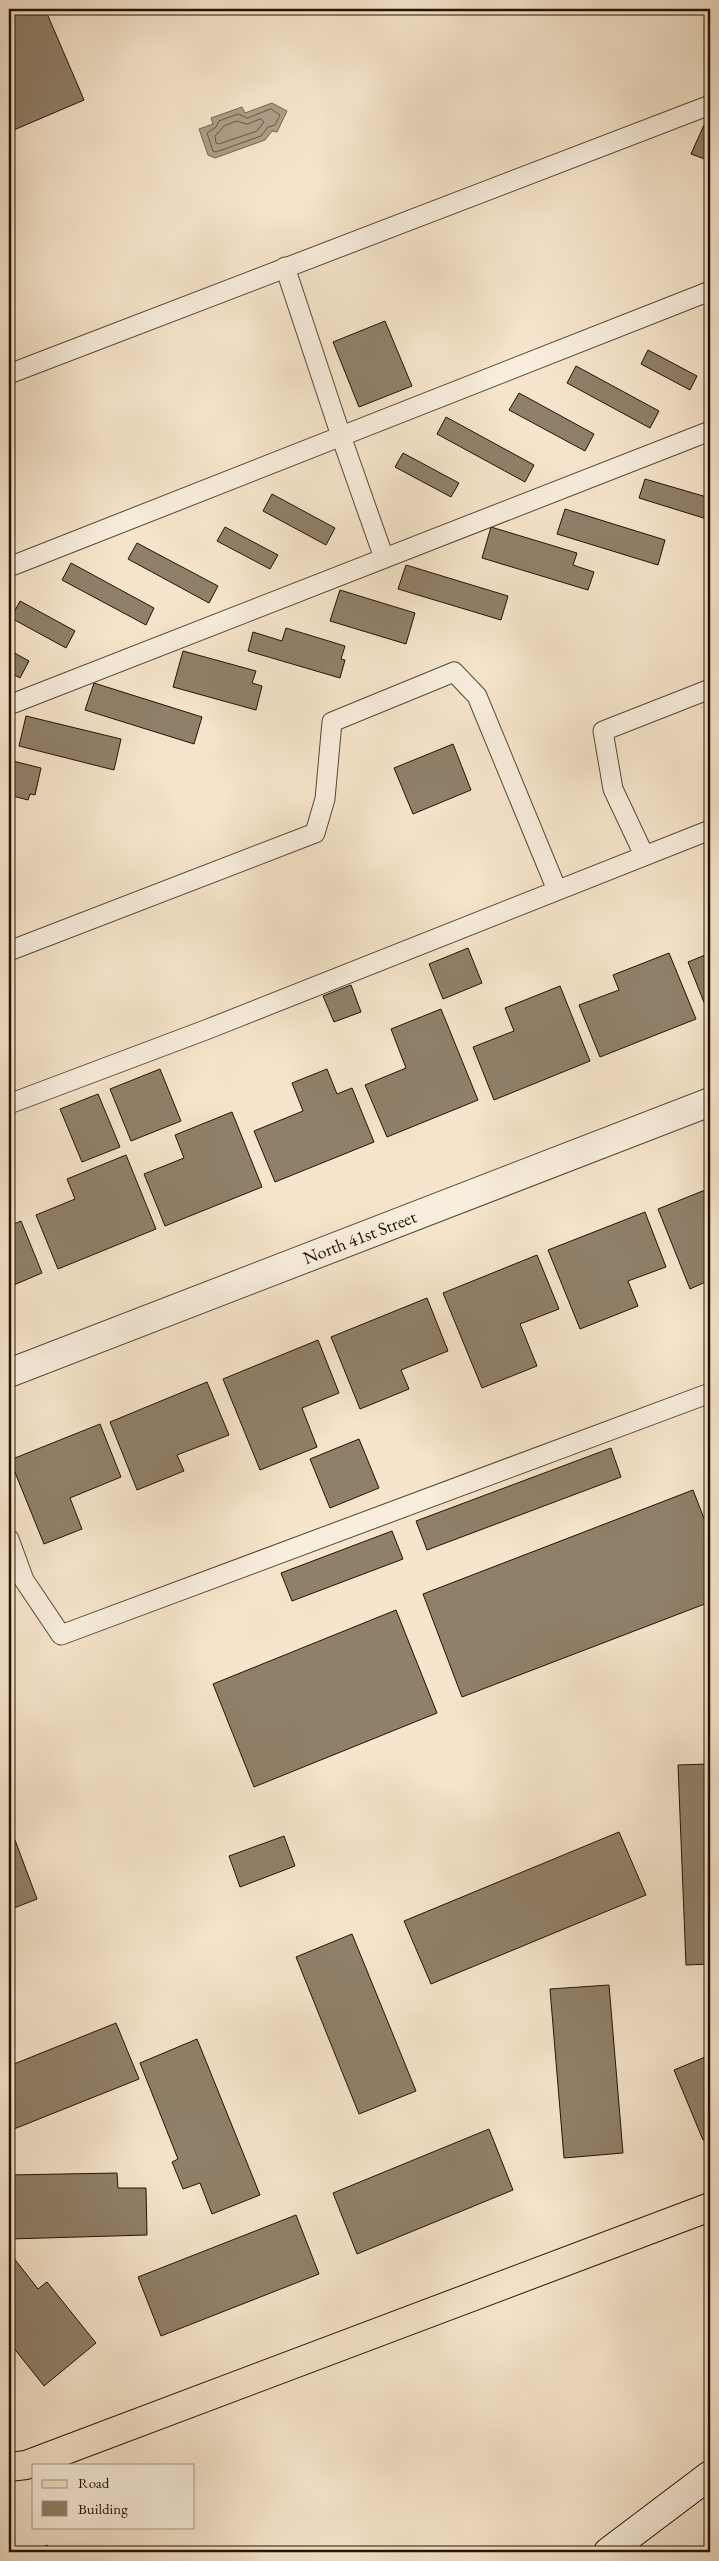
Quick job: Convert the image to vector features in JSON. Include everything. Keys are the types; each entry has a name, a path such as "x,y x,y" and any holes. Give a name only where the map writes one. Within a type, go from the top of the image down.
{"main road":[{"path":"9,2467 26,2466 710,2207"}],"street":[{"name":"North 41st Street","path":"9,1373 710,1102"},
{"path":"608,2552 710,2475"}],"lane":[{"path":"9,374 710,105"},
{"path":"285,267 340,436 384,558"},
{"path":"9,567 710,291"},
{"path":"9,705 710,431"},
{"path":"9,951 315,833 325,799 332,722 454,672 477,696 557,890"},
{"path":"644,855 613,789 603,731 710,689"},
{"path":"9,1104 208,1029 710,830"},
{"path":"9,1539 24,1580 61,1635 710,1393"}],"water":[{"path":"272,103 287,111 277,132 272,131 265,140 215,158 208,155 199,129 213,124 211,118 242,107 245,113"}],"building":[{"path":"9,9 45,9 84,100 9,132"},
{"path":"704,125 710,128 710,161 691,154"},
{"path":"385,321 412,386 359,407 333,342"},
{"path":"648,350 697,376 690,390 641,364"},
{"path":"576,366 659,411 650,428 567,383"},
{"path":"519,393 594,434 585,451 509,410"},
{"path":"446,417 534,465 525,482 437,434"},
{"path":"403,453 459,483 451,497 395,467"},
{"path":"645,479 710,498 710,520 639,498"},
{"path":"272,494 335,528 326,545 263,511"},
{"path":"565,509 665,540 658,565 557,534"},
{"path":"225,527 278,555 270,569 217,541"},
{"path":"491,527 577,553 573,565 594,572 588,590 482,558"},
{"path":"137,543 218,586 209,603 128,559"},
{"path":"71,563 154,608 146,625 62,580"},
{"path":"406,565 508,596 501,620 398,589"},
{"path":"340,590 415,613 406,644 330,621"},
{"path":"20,601 75,631 66,648 11,618"},
{"path":"286,628 345,646 341,659 345,660 340,678 248,651 253,632 282,641"},
{"path":"9,650 29,661 20,678 9,672"},
{"path":"183,651 256,671 252,683 262,686 256,710 173,687"},
{"path":"94,683 202,717 194,744 85,710"},
{"path":"26,716 121,739 114,770 19,746"},
{"path":"453,744 471,790 413,814 394,768"},
{"path":"9,760 41,768 35,795 30,794 28,800 9,795"},
{"path":"468,948 482,983 443,999 429,964"},
{"path":"669,953 696,1019 600,1057 579,1005 619,990 613,975"},
{"path":"710,953 710,1014 709,1015 688,962"},
{"path":"351,985 361,1012 334,1022 323,996"},
{"path":"560,986 590,1061 494,1100 473,1047 514,1031 505,1008"},
{"path":"441,1009 478,1100 387,1137 365,1085 406,1068 391,1029"},
{"path":"160,1069 181,1121 131,1141 110,1089"},
{"path":"327,1069 337,1094 352,1088 374,1142 275,1182 254,1131 303,1111 292,1083"},
{"path":"98,1094 120,1147 82,1162 60,1109"},
{"path":"232,1112 262,1187 165,1226 144,1174 184,1158 175,1135"},
{"path":"126,1155 156,1229 58,1269 36,1215 75,1199 67,1179"},
{"path":"710,1188 710,1280 690,1289 658,1209"},
{"path":"645,1212 666,1267 628,1281 638,1306 580,1329 548,1250"},
{"path":"21,1221 42,1273 9,1287 9,1226"},
{"path":"537,1255 559,1309 520,1324 537,1366 482,1388 443,1293"},
{"path":"427,1298 448,1351 401,1370 409,1389 360,1409 331,1337"},
{"path":"318,1340 339,1393 302,1408 317,1447 260,1470 223,1379"},
{"path":"207,1382 229,1435 177,1455 184,1471 137,1490 110,1422"},
{"path":"100,1424 121,1477 70,1498 82,1529 44,1544 10,1460"},
{"path":"359,1439 379,1488 330,1508 310,1459"},
{"path":"611,1448 621,1477 427,1550 416,1521"},
{"path":"693,1490 710,1534 710,1602 462,1697 423,1594"},
{"path":"392,1531 403,1559 292,1601 281,1573"},
{"path":"396,1610 437,1713 254,1787 213,1684"},
{"path":"710,1764 710,1964 686,1965 678,1765"},
{"path":"9,1824 37,1899 9,1910"},
{"path":"619,1832 646,1895 431,1984 404,1921"},
{"path":"284,1836 295,1866 240,1887 229,1856"},
{"path":"352,1934 416,2091 359,2114 296,1957"},
{"path":"609,1985 623,2153 564,2158 550,1989"},
{"path":"116,2023 139,2079 9,2131 9,2066"},
{"path":"197,2039 260,2195 212,2214 200,2183 183,2189 172,2162 178,2159 140,2063"},
{"path":"710,2055 710,2138 703,2140 674,2070"},
{"path":"489,2129 513,2190 357,2254 333,2193"},
{"path":"117,2173 118,2188 146,2188 147,2235 9,2239 9,2175"},
{"path":"296,2215 319,2274 161,2336 138,2277"},
{"path":"9,2252 38,2289 47,2282 96,2343 44,2386 9,2342"},
{"path":"47,2545 50,2552 43,2552 41,2548"}]}
